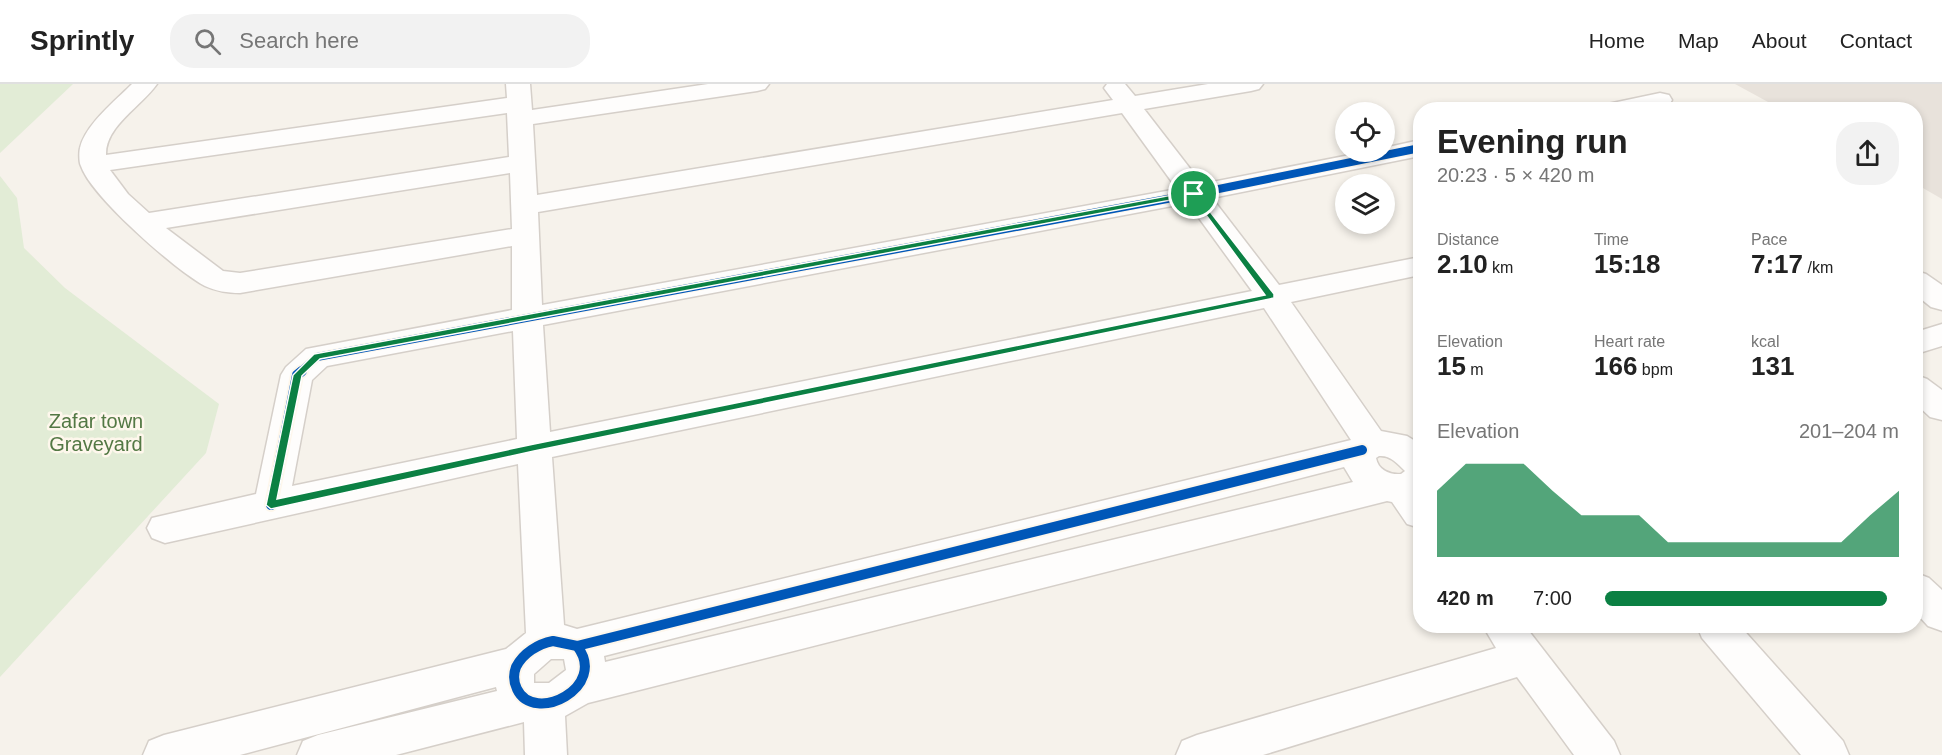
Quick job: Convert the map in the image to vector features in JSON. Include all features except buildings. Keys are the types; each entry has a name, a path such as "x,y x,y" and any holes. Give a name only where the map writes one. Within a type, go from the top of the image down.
{"street":[{"path":"145,84 102,130 92,150 93,165 118,200 142,224 213,278 225,283 240,283 525,220 1121,94 1251,84"},
{"path":"93,165 518,102 757,84"},
{"path":"1639,84 1663,102"},
{"path":"164,755 548,674 1401,468 1121,94"},
{"path":"518,102 525,220 527,317 548,674 546,755"},
{"path":"271,505 297,375 317,357 1194,194 1413,149"},
{"path":"142,224 520,163"},
{"path":"165,528 534,447 1413,267"},
{"path":"1923,286 1942,300"},
{"path":"1923,309 1942,310"},
{"path":"1923,341 1942,335"},
{"path":"1923,393 1942,408"},
{"path":"1923,596 1942,614"},
{"path":"1722,633 1828,755"},
{"path":"1197,755 1514,641 1599,755"},
{"path":"318,755 548,674"}],"shaded area":[{"path":"1735,84 1942,84 1942,199 1923,188 1923,102 1768,102"}],"green space":[{"path":"0,84 73,84 0,153"},
{"name":"Zafar town Graveyard","path":"0,176 17,198 24,248 65,288 219,404 206,453 0,677"}],"cycle path":[{"path":"271,505 297,375 317,357 1194,194 1413,149"},
{"path":"577,646 585,657 586,671 580,683 570,693 557,700 544,703 531,702 520,696 514,683 515,670 522,658 545,643 553,641 577,646 1362,450"}],"route":[{"path":"1194,194 1271,296 534,447 271,505 297,375 317,357 1194,194"}]}
